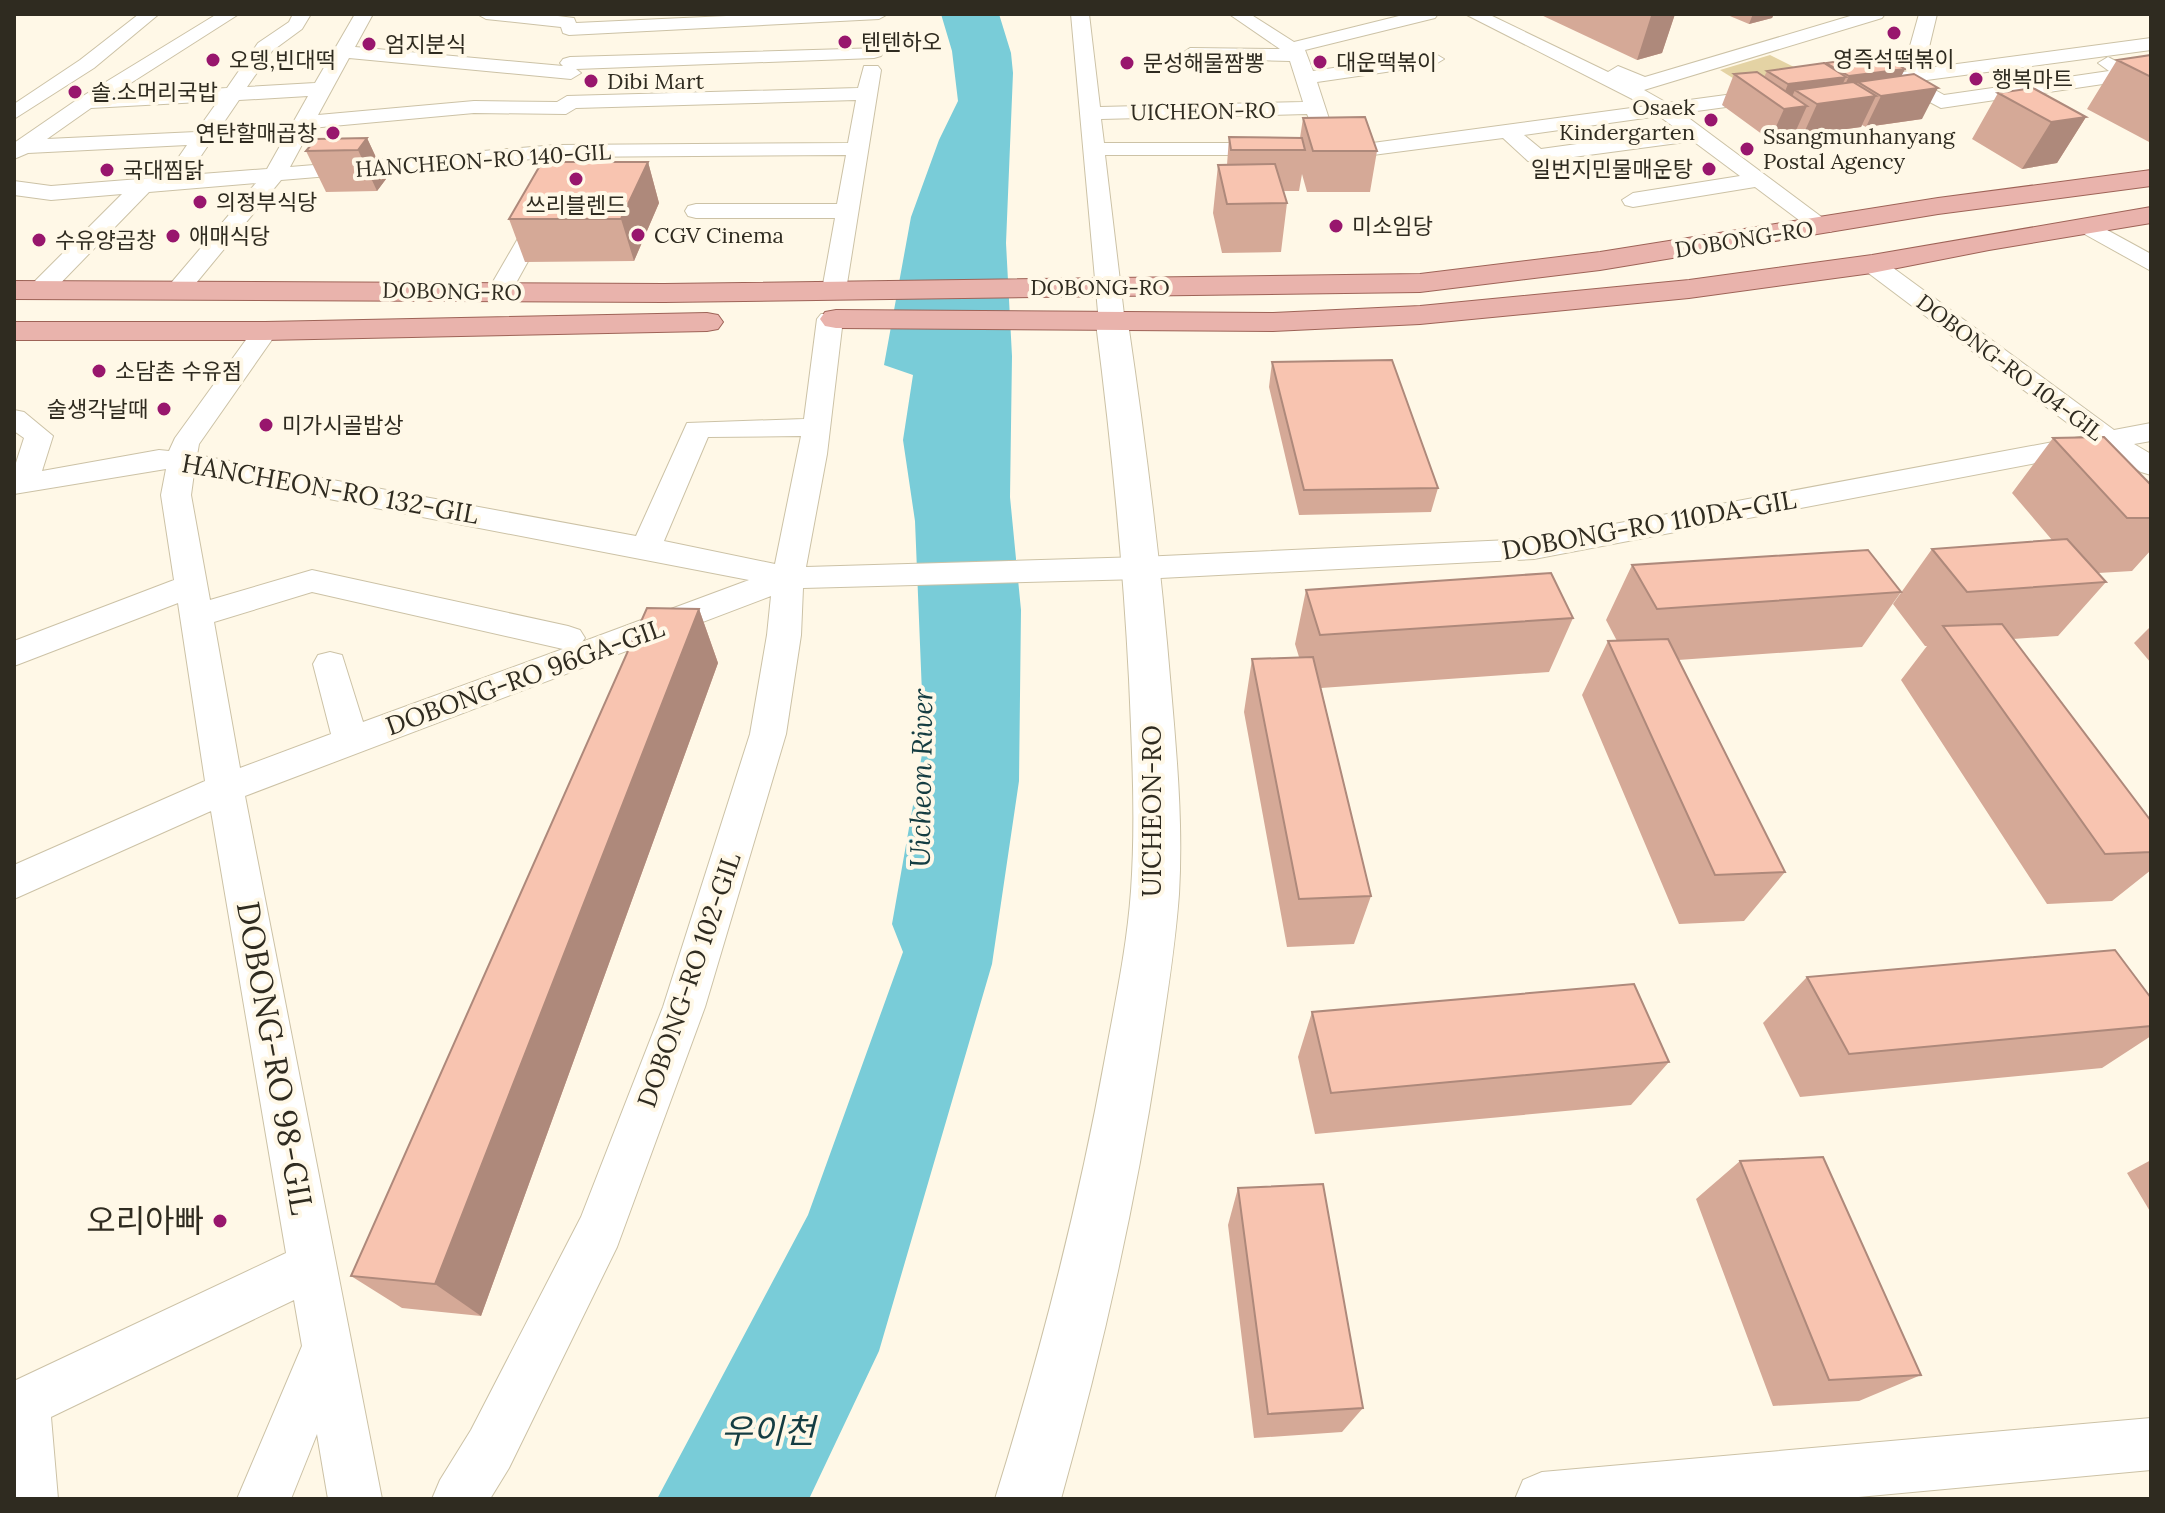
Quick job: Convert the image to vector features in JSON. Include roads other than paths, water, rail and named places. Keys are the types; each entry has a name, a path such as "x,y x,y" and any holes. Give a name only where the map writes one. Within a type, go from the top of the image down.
{"main road":[{"name":"DOBONG-RO","path":"1099,310 1192,288 1420,283 1600,261 1938,206 2151,178"},
{"name":"DOBONG-RO","path":"27,290 651,293 833,308 1071,285 1099,310 1273,322 1420,315 1689,289 1872,264 2151,215"},
{"path":"833,308 1099,310"},
{"name":"DOBONG-RO","path":"14,331 265,331 736,322"}],"street":[{"path":"14,113 24,102 150,14"},
{"path":"18,150 85,103 230,14"},
{"path":"172,183 265,47 296,25 302,14"},
{"path":"178,289 274,175 364,14"},
{"path":"486,14 569,22 879,14"},
{"name":"DOBONG-RO 102-GIL","path":"459,1499 490,1449 600,1230 684,1007 768,734 784,635 799,578 816,427 879,14"},
{"name":"UICHEON-RO","path":"1042,1495 1119,1132 1147,963 1155,894 1158,806 1141,568 1099,310 1095,149 1080,14"},
{"path":"1238,14 1294,52 1315,108 1313,149"},
{"path":"1190,54 1294,52 1429,14"},
{"path":"1474,14 1665,110 1823,227"},
{"path":"1492,14 1643,84 1876,14"},
{"path":"1911,77 1928,14"},
{"path":"499,292 548,206 567,105 569,22"},
{"path":"1853,84 2151,44"},
{"path":"343,52 570,68 874,52"},
{"path":"1911,77 1941,102 2130,74 2089,53"},
{"path":"1305,78 1434,59"},
{"path":"85,103 323,89"},
{"path":"1095,149 1365,150 1789,92"},
{"path":"305,122 474,107 867,94"},
{"name":"UICHEON-RO","path":"1091,113 1315,108"},
{"path":"1508,131 1536,156 1697,134"},
{"path":"18,150 204,138"},
{"name":"HANCHEON-RO 140-GIL","path":"14,188 51,193 557,151 858,149"},
{"path":"1633,200 1760,180"},
{"name":"DOBONG-RO","path":"27,290 142,186"},
{"path":"696,211 847,211"},
{"path":"2087,226 2151,264"},
{"name":"DOBONG-RO 104-GIL","path":"1872,264 2111,442 2151,466"},
{"name":"DOBONG-RO 98-GIL","path":"265,331 185,444 176,495 225,788 355,1499"},
{"path":"14,418 39,436 19,484"},
{"path":"646,548 697,429 816,427"},
{"name":"DOBONG-RO 110DA-GIL","path":"799,578 1141,568 1534,549 2151,432"},
{"name":"HANCHEON-RO 132-GIL","path":"19,484 159,459 180,461 799,578"},
{"name":"DOBONG-RO 96GA-GIL","path":"14,883 225,788 799,578"},
{"path":"15,652 194,601 312,581 568,638"},
{"name":"DOBONG-RO 96GA-GIL","path":"330,664 351,741"},
{"path":"31,1499 19,1406 313,1265"},
{"path":"264,1499 327,1346"},
{"path":"1542,1499 1625,1495 2151,1444"}],"water":[{"name":"우이천","path":"941,14 999,14 1011,53 1013,73 1006,243 1012,356 1010,497 1021,610 1019,781 992,964 879,1351 809,1499 657,1499 808,1215 903,952 892,924 924,743 915,521 903,440 913,375 884,365 911,217 939,140 958,101 952,51"}],"place":[{"name":"영즉석떡볶이","path":"1894,33"},
{"name":"텐텐하오","path":"845,42"},
{"name":"엄지분식","path":"369,44"},
{"name":"오뎅,빈대떡","path":"213,60"},
{"name":"대운떡볶이","path":"1320,62"},
{"name":"문성해물짬뽕","path":"1127,63"},
{"name":"행복마트","path":"1976,79"},
{"name":"Dibi Mart","path":"591,81"},
{"name":"솔.소머리국밥","path":"75,92"},
{"name":"Osaek Kindergarten","path":"1711,120"},
{"name":"연탄할매곱창","path":"333,133"},
{"name":"Ssangmunhanyang Postal Agency","path":"1747,149"},
{"name":"일번지민물매운탕","path":"1709,169"},
{"name":"국대찜닭","path":"107,170"},
{"name":"쓰리블렌드","path":"576,179"},
{"name":"의정부식당","path":"200,202"},
{"name":"미소임당","path":"1336,226"},
{"name":"CGV Cinema","path":"638,235"},
{"name":"애매식당","path":"173,236"},
{"name":"수유양곱창","path":"39,240"},
{"name":"소담촌 수유점","path":"99,371"},
{"name":"술생각날때","path":"164,409"},
{"name":"미가시골밥상","path":"266,425"},
{"name":"오리아빠","path":"220,1221"}],"water label":[{"name":"Uicheon River","path":"921,778"}]}
